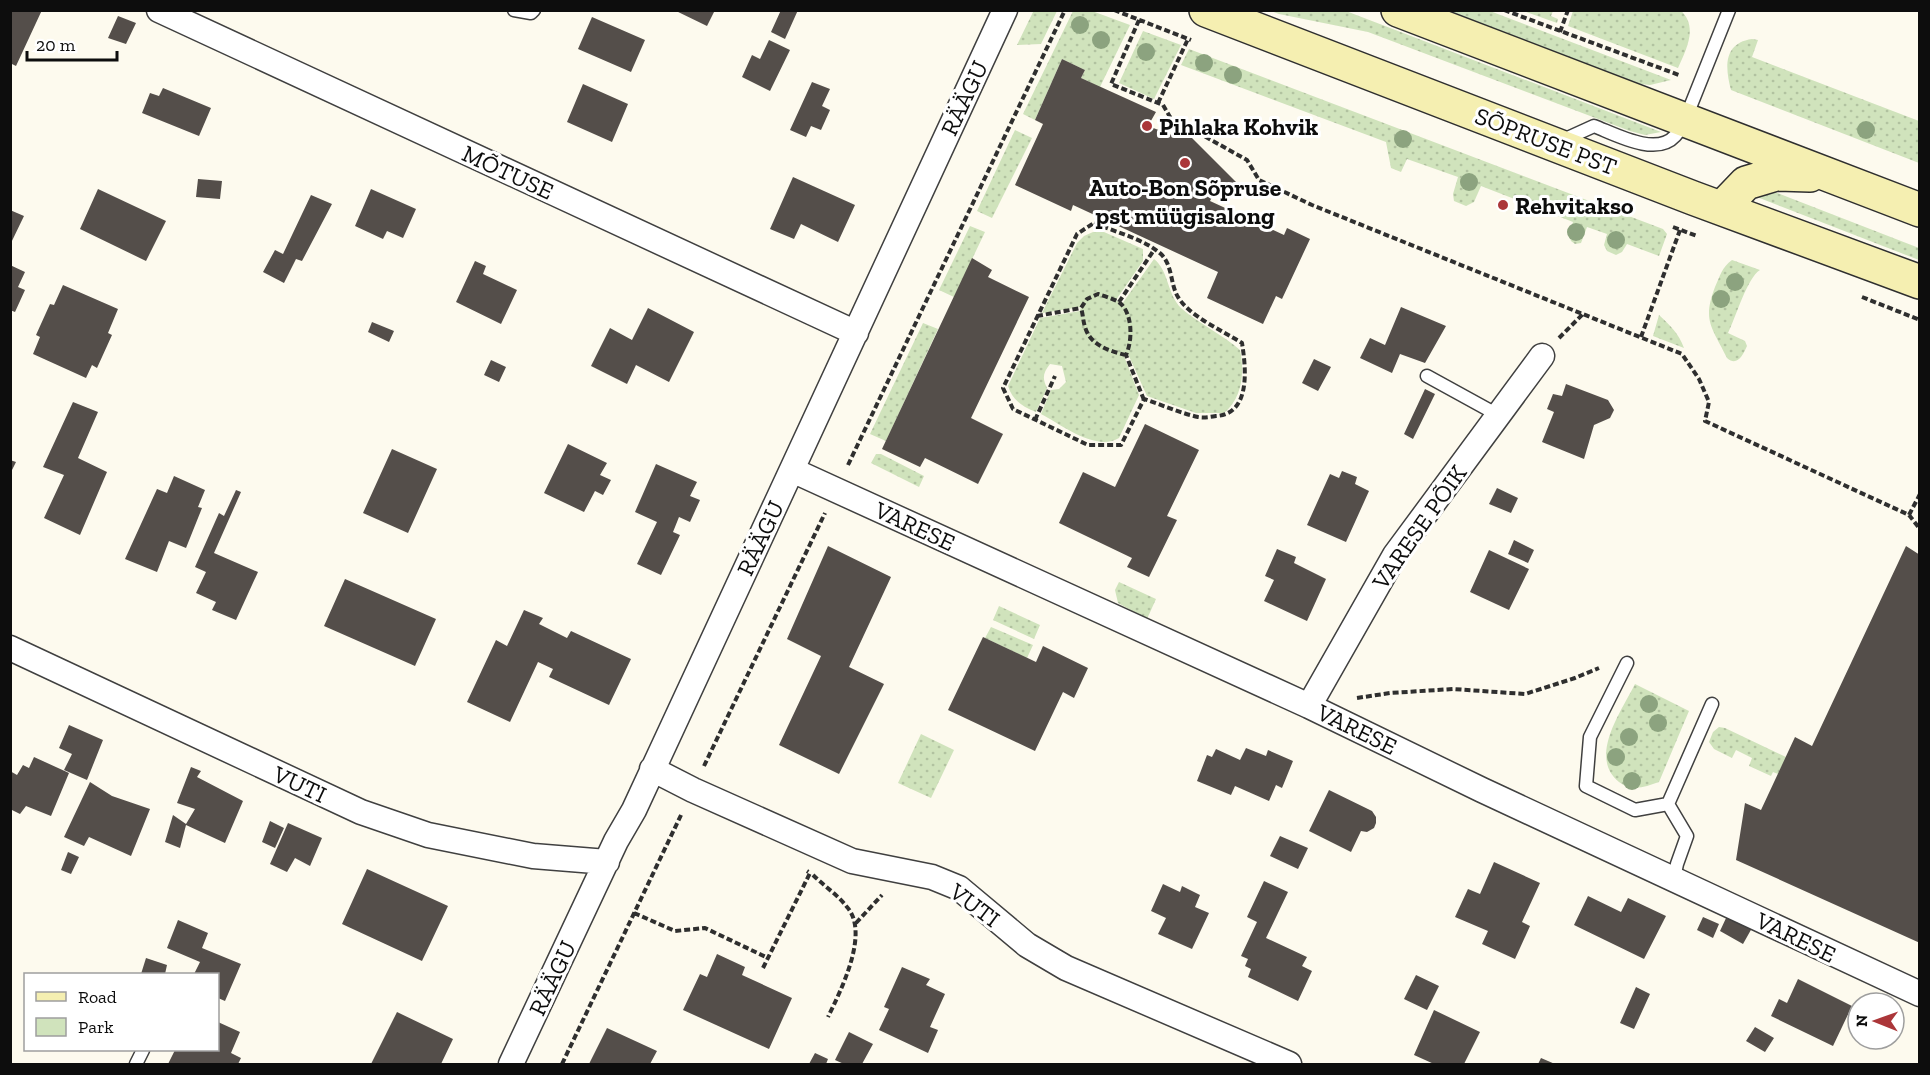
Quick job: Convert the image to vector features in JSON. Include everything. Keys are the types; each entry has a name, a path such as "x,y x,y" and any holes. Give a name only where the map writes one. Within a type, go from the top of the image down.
{"main road":[{"name":"SÕPRUSE PST","path":"1206,10 1554,145 1920,282"},
{"path":"1398,10 1920,210"},
{"path":"1722,208 1746,183 1776,174 1827,175"}],"street":[{"name":"MÕTUSE","path":"159,10 856,333"},
{"name":"RÄÄGU","path":"511,1065 652,769 1005,10"},
{"name":"VARESE PÕIK","path":"1309,706 1395,555 1542,356"},
{"name":"VARESE","path":"792,470 1309,706 1482,790 1920,994"},
{"name":"VUTI","path":"10,648 361,812 428,836 533,856 607,862"},
{"name":"VUTI","path":"652,769 693,790 852,861 932,877 959,888 1027,945 1066,968 1289,1065"}],"lane":[{"path":"514,10 531,13 534,10"},
{"path":"1554,145 1593,126 1643,145 1663,144 1675,136 1684,120 1729,10"},
{"path":"1427,376 1498,415"},
{"path":"1627,663 1590,737 1586,786 1635,810 1668,804"},
{"path":"1668,804 1712,704"},
{"path":"1668,804 1687,836 1674,878"},
{"path":"136,1065 143,1051"}],"path":[{"path":"562,1065 1065,10"},
{"path":"1504,10 1679,75"},
{"path":"1560,32 1568,10"},
{"path":"1139,20 1111,84 1163,105 1170,117 1247,160 1258,180 1322,210 1682,354 1699,379 1709,402 1705,421 1909,515 1920,529"},
{"path":"1158,103 1188,39"},
{"path":"1126,355 1113,352 1090,340 1081,308 1087,299 1098,294 1119,302 1131,330 1131,344 1126,355 1144,400 1121,445 1088,445 1013,410 1003,387 1077,234 1094,223 1162,255 1169,266 1177,296 1186,308 1242,343 1245,363 1243,392 1236,408 1226,416 1200,418 1144,400"},
{"path":"1641,338 1680,230"},
{"path":"1119,302 1154,250"},
{"path":"1037,316 1081,308"},
{"path":"1035,420 1055,376"},
{"path":"1909,515 1920,494"},
{"path":"1355,699 1390,693 1453,688 1525,694 1575,678 1608,664"},
{"path":"828,1017 847,977 856,923 902,872"},
{"path":"810,873 848,908 856,923"},
{"path":"763,968 797,899"},
{"path":"634,913 675,931 705,928 768,958"}],"green space":[{"path":"1034,10 1057,11 1041,44 1017,45"},
{"path":"1680,10 1686,16 1690,31 1678,68 1568,26 1573,11"},
{"path":"1073,11 1092,11 1130,25 1100,87 1081,78 1085,70 1062,59 1035,120 1023,114"},
{"path":"1271,11 1346,11 1661,132 1645,135 1630,131 1368,32"},
{"path":"1440,11 1490,11 1671,80 1650,85 1623,82"},
{"path":"1523,11 1553,11 1551,16 1558,19 1557,23"},
{"path":"1143,31 1181,45 1154,99 1119,83"},
{"path":"1752,39 1758,40 1752,57 1919,121 1919,163 1731,90 1728,58 1736,46"},
{"path":"1189,49 1663,229 1667,234 1659,256 1627,244 1622,252 1616,255 1607,251 1604,245 1607,234 1587,227 1581,243 1575,244 1569,236 1573,222 1481,186 1474,202 1466,206 1454,201 1453,194 1458,177 1407,159 1401,172 1391,168 1386,142 1181,65"},
{"path":"1015,130 1032,138 992,218 977,211"},
{"path":"1768,191 1919,248 1919,260 1757,197"},
{"path":"970,226 985,232 954,297 939,290"},
{"path":"1093,232 1104,232 1143,249 1143,261 1116,300 1122,304 1154,259 1163,270 1173,296 1181,308 1240,350 1241,385 1235,400 1224,413 1196,413 1147,396 1128,354 1124,356 1139,395 1119,438 1100,442 1090,439 1041,414 1051,390 1059,389 1066,382 1062,366 1050,364 1046,370 1044,378 1047,388 1036,412 1015,399 1008,386 1040,318 1080,311 1081,307 1042,313 1077,243 1084,236"},
{"path":"1732,260 1760,270 1746,289 1728,333 1745,341 1747,346 1737,361 1727,358 1710,324 1709,316 1715,287 1724,269"},
{"path":"1659,315 1674,330 1684,348 1653,336"},
{"path":"923,323 938,329 886,441 870,434"},
{"path":"876,454 881,454 924,476 919,487 871,463"},
{"path":"1119,582 1156,599 1147,619 1118,603 1115,590"},
{"path":"999,606 1040,625 1034,639 993,620"},
{"path":"991,627 1033,645 1027,658 985,638"},
{"path":"1635,684 1689,711 1659,782 1634,788 1619,782 1610,772 1606,760 1610,734"},
{"path":"1719,727 1786,757 1778,774 1773,772 1771,776 1749,766 1752,758 1736,750 1732,758 1714,749 1709,742 1713,732"},
{"path":"921,734 954,750 931,798 898,783"}],"building":[{"path":"10,10 42,10 16,66 10,63"},
{"path":"674,10 715,10 707,26"},
{"path":"781,10 798,10 785,39 771,32"},
{"path":"118,16 136,23 126,44 108,38"},
{"path":"592,17 645,40 631,72 578,49"},
{"path":"769,40 790,50 770,91 742,77 752,55 760,59"},
{"path":"1062,59 1085,70 1081,78 1156,112 1148,126 1177,137 1181,127 1236,182 1230,195 1216,189 1210,201 1284,235 1287,228 1310,239 1282,299 1276,296 1263,324 1207,298 1218,272 1073,205 1071,211 1015,185 1043,124 1035,120"},
{"path":"812,82 830,89 822,106 830,110 821,130 811,126 806,137 790,130"},
{"path":"583,84 628,104 612,142 567,122"},
{"path":"163,88 211,108 199,136 142,113 150,93 159,96"},
{"path":"793,177 855,205 838,242 801,224 794,239 770,229"},
{"path":"198,179 222,181 220,199 196,197"},
{"path":"98,189 166,221 146,261 80,229"},
{"path":"371,189 416,209 403,238 387,231 383,239 355,226"},
{"path":"311,195 332,204 302,261 296,259 284,283 263,272 275,250 283,254"},
{"path":"10,210 24,216 10,245"},
{"path":"972,258 992,270 988,277 1029,297 971,418 1003,434 978,484 925,458 920,467 882,449"},
{"path":"475,261 486,266 483,274 517,290 501,324 456,302"},
{"path":"10,265 25,272 18,287 25,290 15,312 10,310"},
{"path":"63,285 118,309 108,333 112,335 97,368 92,365 86,378 33,354 40,337 36,335 50,304 54,305"},
{"path":"1401,307 1446,326 1425,363 1400,354 1392,373 1360,358 1370,338 1385,345"},
{"path":"648,308 694,332 669,382 636,365 627,384 591,366 610,328 632,340"},
{"path":"372,322 394,331 389,342 368,332"},
{"path":"1314,359 1331,367 1318,391 1302,383"},
{"path":"491,360 506,367 499,382 484,375"},
{"path":"1566,384 1608,400 1614,410 1610,418 1594,425 1584,459 1542,442 1554,412 1547,409 1553,394 1562,396"},
{"path":"1425,389 1435,394 1413,439 1404,434"},
{"path":"73,402 98,412 78,458 107,472 80,535 44,518 64,475 43,467"},
{"path":"1145,424 1199,450 1167,516 1177,520 1149,577 1127,567 1132,558 1059,523 1083,472 1115,487"},
{"path":"568,444 607,463 600,475 611,480 603,495 595,491 584,512 544,493"},
{"path":"392,449 437,469 408,533 363,513"},
{"path":"10,460 16,462 10,474"},
{"path":"656,464 697,482 690,496 700,500 690,522 679,517 673,532 680,535 661,575 637,564 657,522 635,512"},
{"path":"1342,471 1357,477 1355,484 1369,491 1346,542 1307,525 1330,474 1339,478"},
{"path":"174,476 205,490 198,507 202,508 186,548 169,541 157,572 125,559 157,489 167,493"},
{"path":"1497,488 1518,498 1511,513 1489,504"},
{"path":"236,490 241,492 214,553 258,572 236,620 212,610 216,602 196,593 206,572 195,567 219,513 224,516"},
{"path":"1514,540 1534,550 1528,563 1508,554"},
{"path":"828,546 891,577 849,667 884,684 839,774 779,745 821,656 787,639"},
{"path":"1906,546 1920,555 1920,943 1736,860 1745,803 1761,810 1795,737 1812,746"},
{"path":"1277,549 1296,557 1294,563 1326,579 1307,621 1264,601 1274,580 1265,576"},
{"path":"1489,550 1529,569 1509,610 1470,592"},
{"path":"345,579 436,619 415,666 324,626"},
{"path":"524,610 543,618 539,624 567,638 571,631 631,659 609,705 549,677 553,669 538,662 510,722 467,702 496,640 507,646"},
{"path":"983,637 1036,662 1043,646 1088,668 1074,698 1063,692 1035,751 948,710"},
{"path":"69,725 103,740 87,780 64,770 72,754 59,748"},
{"path":"1246,748 1266,756 1268,750 1293,761 1282,788 1276,785 1269,801 1235,786 1231,795 1197,781 1207,755 1212,757 1216,749 1240,760"},
{"path":"34,757 69,773 51,816 26,806 20,814 10,809 10,771 17,775 23,765 29,768"},
{"path":"191,767 201,771 197,777 243,801 225,843 186,825 180,848 165,842 173,815 186,824 195,809 177,803"},
{"path":"90,782 112,796 150,809 131,856 89,837 84,846 64,837"},
{"path":"1329,790 1372,811 1376,817 1374,828 1367,832 1361,831 1351,852 1309,831"},
{"path":"270,821 284,828 275,848 262,842"},
{"path":"288,823 322,838 310,866 295,858 287,872 270,864"},
{"path":"1280,836 1308,848 1298,869 1270,856"},
{"path":"68,852 79,857 71,874 61,870"},
{"path":"1494,862 1540,883 1522,922 1530,926 1515,959 1482,944 1488,931 1455,917 1468,889 1480,894"},
{"path":"367,869 448,906 422,961 342,924"},
{"path":"1264,881 1288,892 1266,938 1307,957 1302,966 1312,971 1298,1001 1248,977 1251,969 1245,966 1248,959 1241,956 1257,922 1247,917"},
{"path":"1163,884 1180,892 1182,886 1200,895 1195,907 1209,913 1192,949 1158,934 1166,918 1151,911"},
{"path":"1588,896 1621,912 1628,898 1666,916 1644,959 1574,925"},
{"path":"1727,916 1752,928 1743,944 1720,931"},
{"path":"1703,917 1719,924 1713,938 1697,930"},
{"path":"178,920 208,933 202,948 241,964 225,1001 219,998 219,973 194,973 200,962 167,948"},
{"path":"717,954 745,967 742,975 792,998 769,1049 683,1010 700,974 707,977"},
{"path":"146,958 167,965 165,973 141,973"},
{"path":"902,967 930,979 926,985 945,994 930,1027 938,1030 928,1053 879,1030 889,1009 884,1007"},
{"path":"1416,975 1439,986 1427,1010 1404,999"},
{"path":"1798,979 1846,1003 1846,1019 1833,1046 1771,1016 1779,999 1787,1003"},
{"path":"1636,987 1650,994 1634,1029 1620,1023"},
{"path":"1434,1010 1480,1032 1464,1064 1434,1064 1414,1055"},
{"path":"397,1012 453,1039 441,1064 371,1064"},
{"path":"219,1022 240,1032 231,1053 241,1058 238,1064 168,1064 174,1051 219,1051"},
{"path":"1755,1027 1774,1038 1765,1052 1746,1041"},
{"path":"607,1028 657,1051 650,1064 589,1064"},
{"path":"849,1032 873,1044 862,1064 844,1064 835,1060"},
{"path":"815,1053 828,1059 826,1064 809,1064"},
{"path":"1541,1058 1555,1064 1538,1064"}],"place":[{"name":"Pihlaka Kohvik","path":"1147,126"},
{"name":"Auto-Bon Sõpruse pst müügisalong","path":"1185,163"},
{"name":"Rehvitakso","path":"1503,205"}]}
